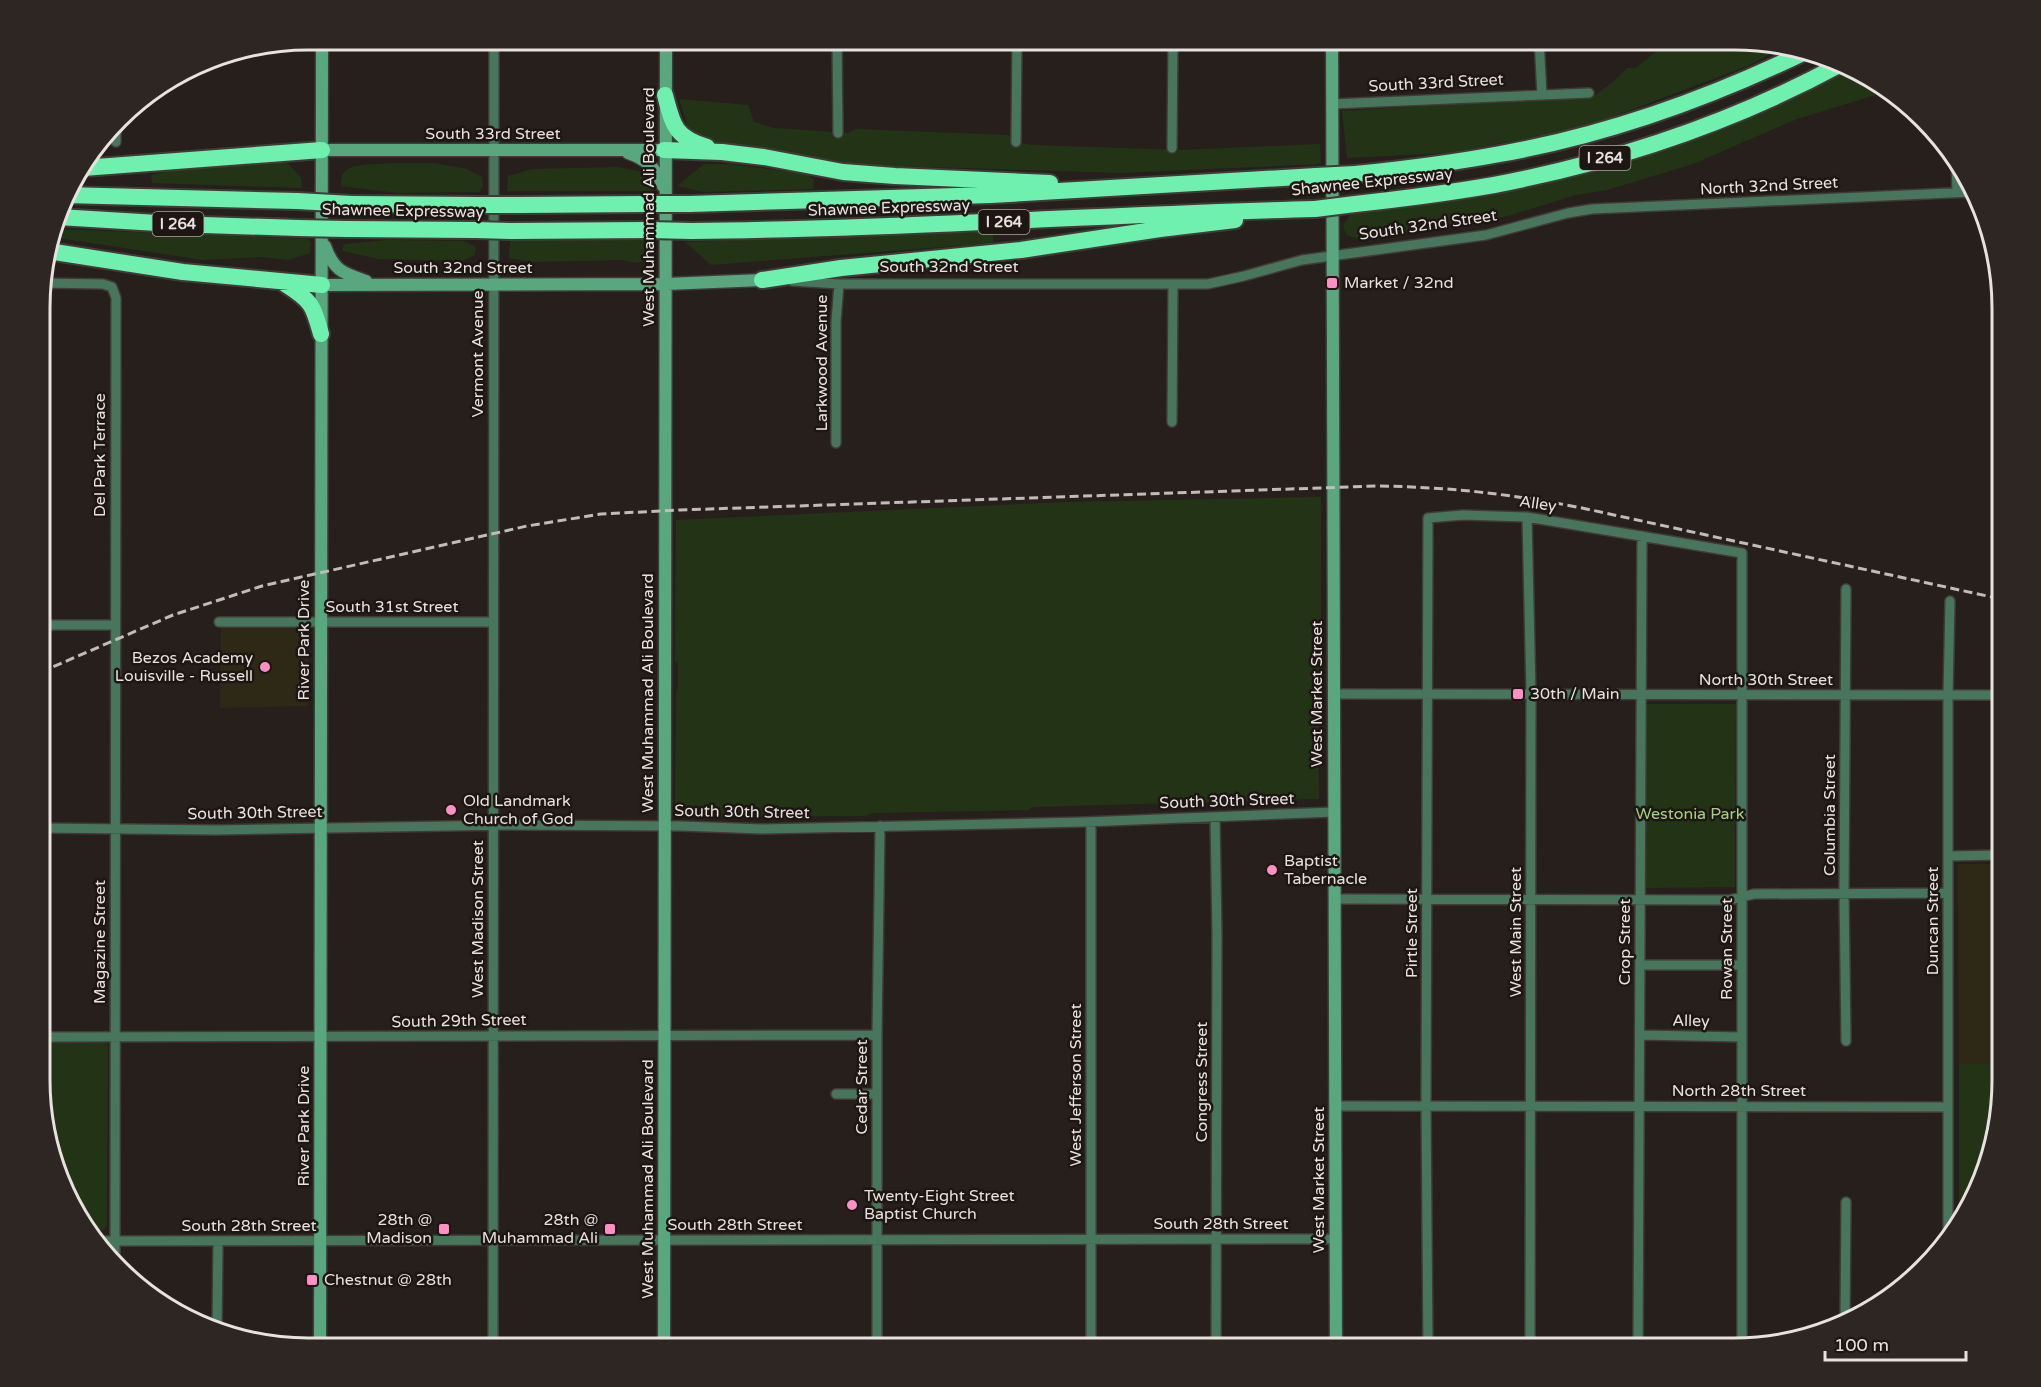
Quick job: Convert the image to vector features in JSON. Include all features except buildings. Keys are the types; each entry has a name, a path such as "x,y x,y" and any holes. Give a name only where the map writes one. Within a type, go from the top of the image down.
{"highway":[{"name":"Shawnee Expressway","path":"75,195 352,204 689,204 936,198 1355,174 1499,155 1553,143 1612,127 1714,93 1795,57"},
{"name":"Shawnee Expressway","path":"66,217 298,228 692,231 838,229 1190,212 1315,209 1495,184 1597,160 1706,124 1774,97 1831,69"},
{"path":"665,95 673,125 679,135 693,143 722,152"},
{"path":"91,167 322,150"},
{"path":"664,150 722,152 764,157 843,172 895,177 1158,186"},
{"path":"762,280 842,268 1020,250 1315,209"},
{"path":"55,252 183,272 322,285"},
{"path":"282,282 305,296 314,308 321,334"}],"main road":[{"name":"River Park Drive","path":"320,1338 322,50"},
{"name":"West Muhammad Ali Boulevard","path":"664,1338 666,50"},
{"name":"West Market Street","path":"1332,50 1336,1338"},
{"name":"South 33rd Street","path":"322,150 664,150"},
{"path":"621,151 648,162 660,178 666,193"},
{"path":"323,239 332,262 340,271 378,285"},
{"name":"South 32nd Street","path":"322,285 666,284 762,280"}],"street":[{"name":"Vermont Avenue","path":"493,490 494,50"},
{"path":"837,50 838,133"},
{"path":"1016,142 1017,50"},
{"path":"1172,148 1173,50"},
{"path":"1540,50 1542,95"},
{"name":"South 33rd Street","path":"1332,104 1589,93"},
{"path":"116,134 116,142"},
{"path":"1957,177 1957,192"},
{"name":"North 32nd Street","path":"1568,213 1592,209 1964,192"},
{"name":"South 32nd Street","path":"762,280 839,284 1208,284 1302,260 1486,235 1568,213"},
{"name":"Del Park Terrace","path":"51,283 103,284 112,287 116,298 115,625"},
{"name":"Larkwood Avenue","path":"837,443 836,321 839,284"},
{"path":"1172,422 1173,284"},
{"name":"West Madison Street","path":"493,490 493,1338"},
{"name":"Alley","path":"1428,518 1463,515 1527,517 1742,553"},
{"name":"West Main Street","path":"1527,517 1531,694 1530,1338"},
{"name":"Pirtle Street","path":"1428,518 1426,1105 1428,1338"},
{"name":"Crop Street","path":"1638,1338 1642,536"},
{"name":"Rowan Street","path":"1742,553 1742,1338"},
{"name":"Columbia Street","path":"1846,589 1844,892 1846,1041"},
{"name":"Duncan Street","path":"1948,1223 1950,601"},
{"name":"South 31st Street","path":"219,622 493,622"},
{"path":"50,625 115,625"},
{"name":"Magazine Street","path":"115,625 115,1252"},
{"path":"1334,694 1531,694"},
{"name":"North 30th Street","path":"1531,694 1992,695"},
{"name":"South 30th Street","path":"50,828 216,830 321,827 665,826 762,829 1091,822 1334,812"},
{"name":"Congress Street","path":"1215,817 1216,1338"},
{"name":"West Jefferson Street","path":"1091,822 1091,1338"},
{"name":"Cedar Street","path":"877,1338 880,826"},
{"path":"1948,856 1992,855"},
{"path":"1334,899 1729,900 1754,894 1948,893"},
{"path":"1640,965 1742,965"},
{"name":"South 29th Street","path":"50,1037 877,1035"},
{"name":"Alley","path":"1640,1035 1742,1037"},
{"path":"836,1095 878,1094"},
{"path":"1335,1106 1530,1106"},
{"name":"North 28th Street","path":"1530,1106 1948,1107"},
{"path":"1845,1312 1846,1202"},
{"name":"South 28th Street","path":"106,1241 1336,1239"},
{"path":"217,1321 218,1241"}],"shaded area":[{"name":"Bezos Academy Louisville - Russell","path":"221,627 308,628 309,706 220,708"},
{"path":"1958,864 1992,864 1992,1064 1959,1064"}],"green space":[{"path":"1658,50 1751,50 1773,53 1750,65 1583,128 1448,153 1347,158 1342,111 1595,95 1627,68 1636,68"},
{"path":"1840,72 1879,94 1797,119 1693,164 1607,190 1576,195 1508,216 1361,240 1346,235 1343,226 1350,215 1366,211 1435,204 1600,169 1717,132"},
{"path":"679,99 748,105 754,122 774,128 849,133 855,129 1008,135 1016,142 1032,145 1181,150 1320,144 1321,164 1121,173 864,165 702,140 689,130"},
{"path":"286,161 301,178 302,188 152,183 151,175 169,171"},
{"path":"434,163 467,169 482,177 483,185 480,192 397,193 341,186 344,172 355,166"},
{"path":"704,164 730,164 807,174 814,180 813,189 703,192 677,186"},
{"path":"619,167 643,172 656,187 653,191 507,191 508,176 532,169"},
{"path":"61,229 307,239 311,242 310,253 288,260 263,257 203,260 59,238"},
{"path":"993,230 993,243 711,265 685,242"},
{"path":"656,238 650,260 637,263 622,260 530,262 509,258 510,240"},
{"path":"388,240 464,241 476,247 475,255 461,261 379,259 342,251 344,244"},
{"path":"1321,497 1321,672 1318,675 1319,799 1032,807 1029,810 873,813 865,816 678,817 678,814 675,814 676,692 678,687 678,663 675,661 676,520 1065,502"},
{"name":"Westonia Park","path":"1646,704 1736,704 1735,887 1645,888"},
{"path":"50,1041 103,1041 108,1045 107,1225 104,1230 98,1230 84,1209 69,1178 58,1147 50,1097"},
{"path":"1959,1064 1992,1064 1987,1130 1978,1163 1959,1205"}],"railway":[{"path":"50,668 173,615 262,586 527,526 601,514 680,510 1377,486 1429,488 1505,495 1582,508 1992,597"}],"place":[{"name":"Market / 32nd","path":"1332,283"},
{"name":"Bezos Academy Louisville - Russell","path":"265,667"},
{"name":"30th / Main","path":"1518,694"},
{"name":"Old Landmark Church of God","path":"451,810"},
{"name":"Baptist Tabernacle","path":"1272,870"},
{"name":"Twenty-Eight Street Baptist Church","path":"852,1205"},
{"name":"28th @ Madison","path":"444,1229"},
{"name":"28th @ Muhammad Ali","path":"610,1229"},
{"name":"Chestnut @ 28th","path":"312,1280"}]}
